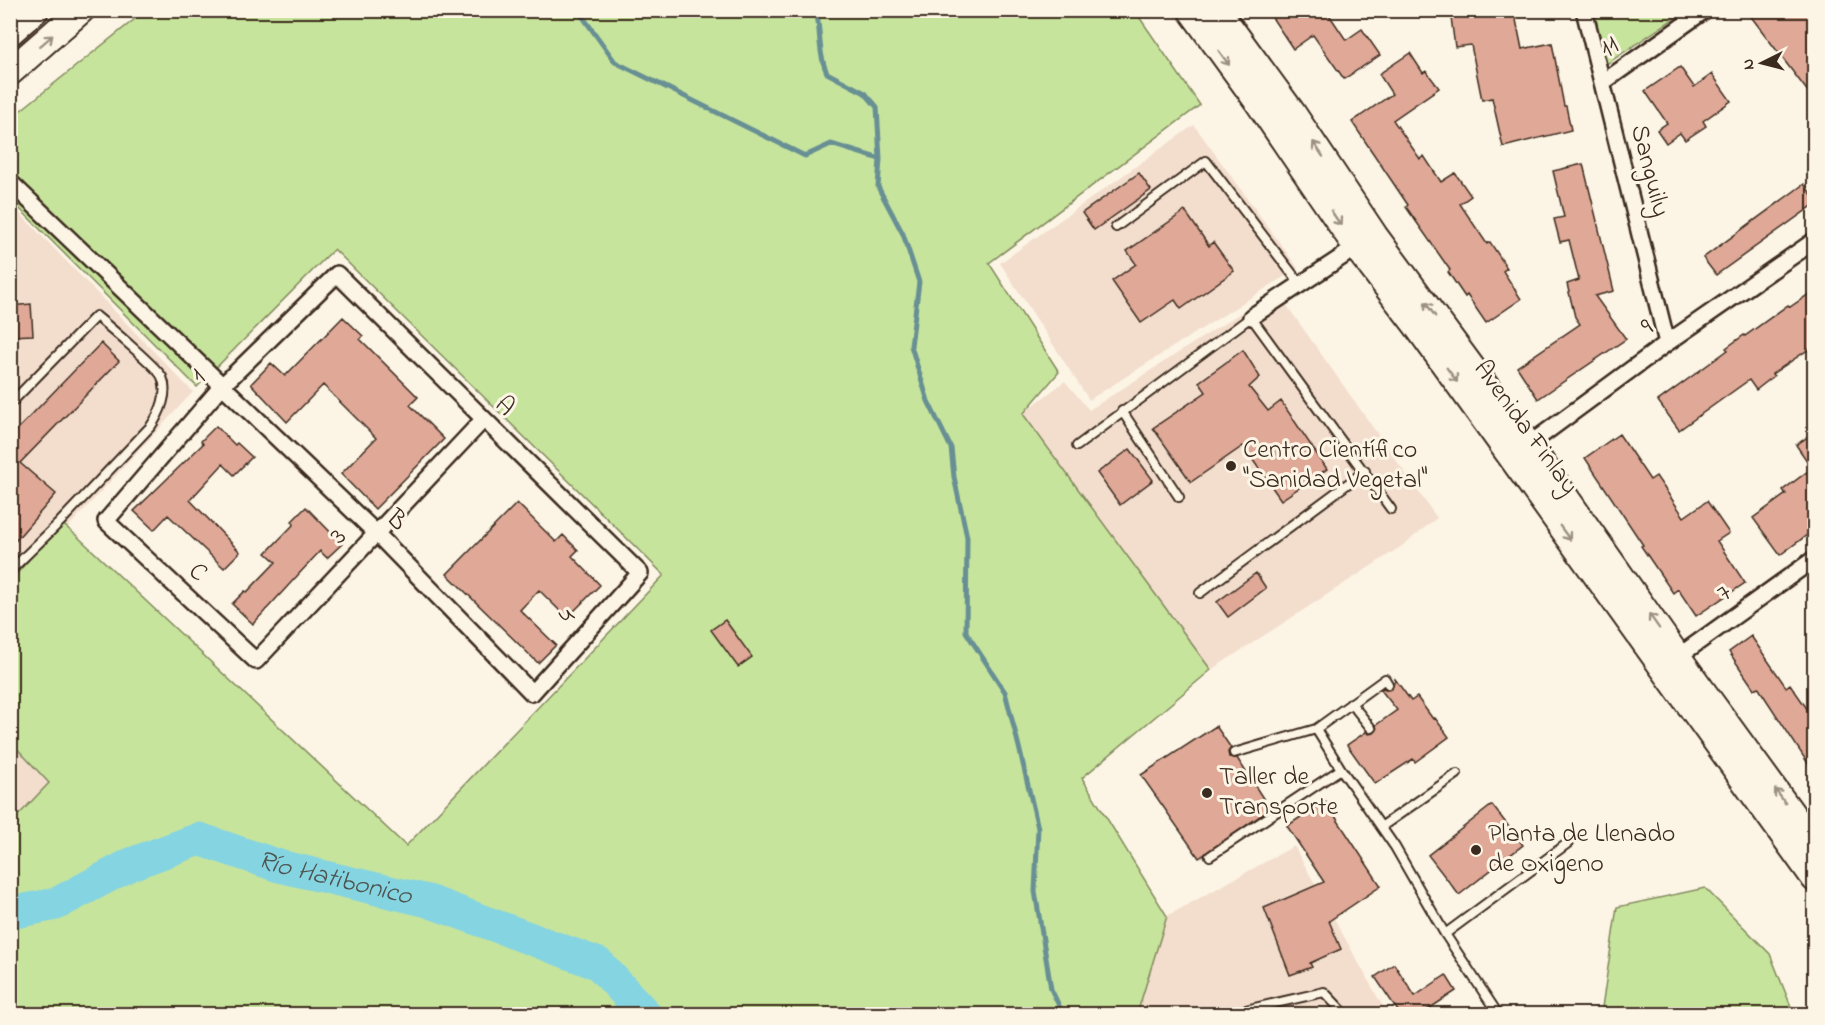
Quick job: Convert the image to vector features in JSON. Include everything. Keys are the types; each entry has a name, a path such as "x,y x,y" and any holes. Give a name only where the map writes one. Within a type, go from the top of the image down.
{"highway":[{"path":"10,32 35,10"},
{"path":"10,72 81,10"}],"main road":[{"name":"Avenida Finlay","path":"1190,10 1257,102 1366,242 1520,451 1671,662 1813,874"},
{"name":"Avenida Finlay","path":"1218,10 1292,111 1366,242"},
{"name":"Avenida Finlay","path":"1671,662 1815,843"}],"street":[{"name":"Sanguily","path":"1584,10 1667,343"},
{"name":"11","path":"1602,83 1685,16 1705,10"},
{"name":"B","path":"10,182 376,533 532,693"},
{"name":"9","path":"1520,451 1667,343 1815,241"},
{"path":"1251,317 1366,242"},
{"name":"1","path":"106,521 222,386 336,274"},
{"name":"A","path":"336,274 640,573"},
{"name":"3","path":"256,661 483,420"},
{"name":"C","path":"106,521 256,661"},
{"name":"7","path":"1671,662 1815,559"},
{"name":"4","path":"532,693 640,573"}],"lane":[{"path":"1116,227 1206,161 1300,284"},
{"path":"10,404 96,316 162,376 163,402 151,426 10,571"},
{"path":"1077,446 1251,317 1391,508"},
{"path":"1122,411 1179,496"},
{"path":"1200,593 1365,471"},
{"path":"1233,753 1316,729 1385,679 1388,684"},
{"path":"1352,703 1371,728"},
{"path":"1316,729 1341,770 1395,847 1444,934 1498,1014"},
{"path":"1210,855 1341,770"},
{"path":"1381,827 1457,774"},
{"path":"1444,934 1568,843"},
{"path":"1228,1014 1324,992 1345,1014"}],"shaded area":[{"path":"1194,125 1298,268 1089,400 1000,263"},
{"path":"10,203 193,392 11,589 10,589"},
{"name":"Centro Científico \"Sanidad Vegetal\"","path":"1276,290 1437,518 1402,546 1211,670 1023,413 1065,381 1089,410"},
{"path":"10,742 49,783 11,824 10,824"},
{"path":"1294,846 1387,1014 1137,1014 1167,916"}],"green space":[{"path":"145,11 1135,11 1200,105 989,263 1059,372 1023,414 1211,670 1082,778 1167,916 1137,1014 11,1014 10,824 49,783 11,742 11,581 60,522 406,846 664,575 334,249 197,387 11,200 11,118"},
{"path":"1593,11 1672,11 1676,17 1605,65"},
{"path":"1705,888 1770,954 1794,1014 1601,1014 1617,907"}],"building":[{"path":"1267,10 1326,10 1346,40 1362,29 1380,55 1344,79 1313,35 1293,49"},
{"path":"1450,10 1514,10 1522,49 1552,43 1571,130 1503,147 1492,98 1482,100 1471,45 1455,47"},
{"path":"1746,10 1815,10 1815,101"},
{"path":"1410,53 1423,73 1426,71 1439,88 1393,120 1420,159 1424,156 1441,182 1455,173 1471,196 1460,204 1487,244 1490,242 1507,268 1503,271 1521,299 1486,323 1448,272 1450,270 1406,207 1408,205 1352,122 1392,94 1379,74"},
{"path":"1680,67 1694,87 1712,74 1731,101 1703,121 1706,126 1685,140 1680,133 1666,143 1657,130 1667,123 1645,91"},
{"path":"1583,164 1614,291 1595,296 1626,339 1538,399 1517,367 1580,324 1575,317 1567,284 1579,280 1569,240 1560,242 1554,219 1564,217 1553,171"},
{"path":"1139,173 1151,190 1094,230 1082,213"},
{"path":"1804,184 1815,199 1815,204 1716,275 1703,258"},
{"path":"1185,211 1209,246 1213,242 1234,271 1181,309 1175,300 1141,323 1112,281 1136,264 1127,251"},
{"path":"1815,290 1815,345 1772,374 1774,376 1756,390 1749,380 1679,430 1658,401 1728,350 1726,348 1744,335"},
{"path":"31,304 33,335 10,336 10,306"},
{"path":"343,317 363,336 360,339 418,397 410,405 444,439 375,509 341,474 376,438 323,385 287,422 251,384 271,363 285,376"},
{"path":"101,343 119,361 20,463 56,494 10,547 10,437"},
{"path":"1243,350 1260,377 1249,387 1268,411 1281,401 1327,469 1281,500 1243,446 1191,482 1153,428 1206,392 1199,382"},
{"path":"216,426 235,445 237,443 252,457 234,475 223,464 190,500 240,552 224,568 168,515 154,530 134,511 203,444 201,441"},
{"path":"1815,432 1815,529 1780,555 1753,518 1786,494 1783,490 1812,468 1796,445"},
{"path":"1619,434 1650,480 1656,476 1684,517 1707,501 1729,533 1717,541 1745,583 1696,616 1678,589 1673,593 1585,458"},
{"path":"1130,449 1153,480 1120,505 1097,473"},
{"path":"517,503 556,542 563,535 578,550 572,556 600,585 567,618 539,590 520,610 556,645 538,663 447,574"},
{"path":"306,507 342,544 327,558 320,551 253,624 232,604 276,562 266,553 294,524 292,521"},
{"path":"1256,573 1266,588 1228,617 1217,602"},
{"path":"725,620 752,657 738,667 711,630"},
{"path":"1751,636 1786,687 1790,684 1815,720 1815,774 1758,687 1754,689 1729,652"},
{"path":"1395,679 1411,701 1417,697 1449,737 1415,762 1413,759 1375,784 1347,745 1366,732 1374,733 1377,730 1376,725 1397,710 1381,690 1383,688 1392,689"},
{"name":"Taller de Transporte","path":"1216,726 1231,748 1228,752 1229,757 1237,758 1270,809 1199,858 1141,775"},
{"path":"1325,801 1381,886 1329,921 1341,949 1310,963 1312,967 1290,975 1264,908 1324,882 1287,826"},
{"name":"Planta de Llenado de Oxigeno","path":"1492,805 1523,845 1459,895 1428,855"},
{"path":"1394,964 1415,996 1446,975 1456,991 1421,1014 1400,1014 1375,977"}],"waterway":[{"path":"578,10 615,62 805,156 831,144 880,159"},
{"path":"816,10 822,58 827,73 865,93 877,107 880,159 878,187 903,234 919,282 911,346 928,401 951,448 954,477 967,537 966,632 1005,692 1019,747 1038,828 1035,891 1051,989 1063,1014"},
{"name":"Río Hatibonico","path":"10,913 56,904 131,864 199,839 279,866 428,901 599,964 645,1014"}],"place":[{"name":"Centro Científico \"Sanidad Vegetal\"","path":"1231,466"},
{"name":"Taller de Transporte","path":"1207,793"},
{"name":"Planta de Llenado de Oxigeno","path":"1476,850"}]}
